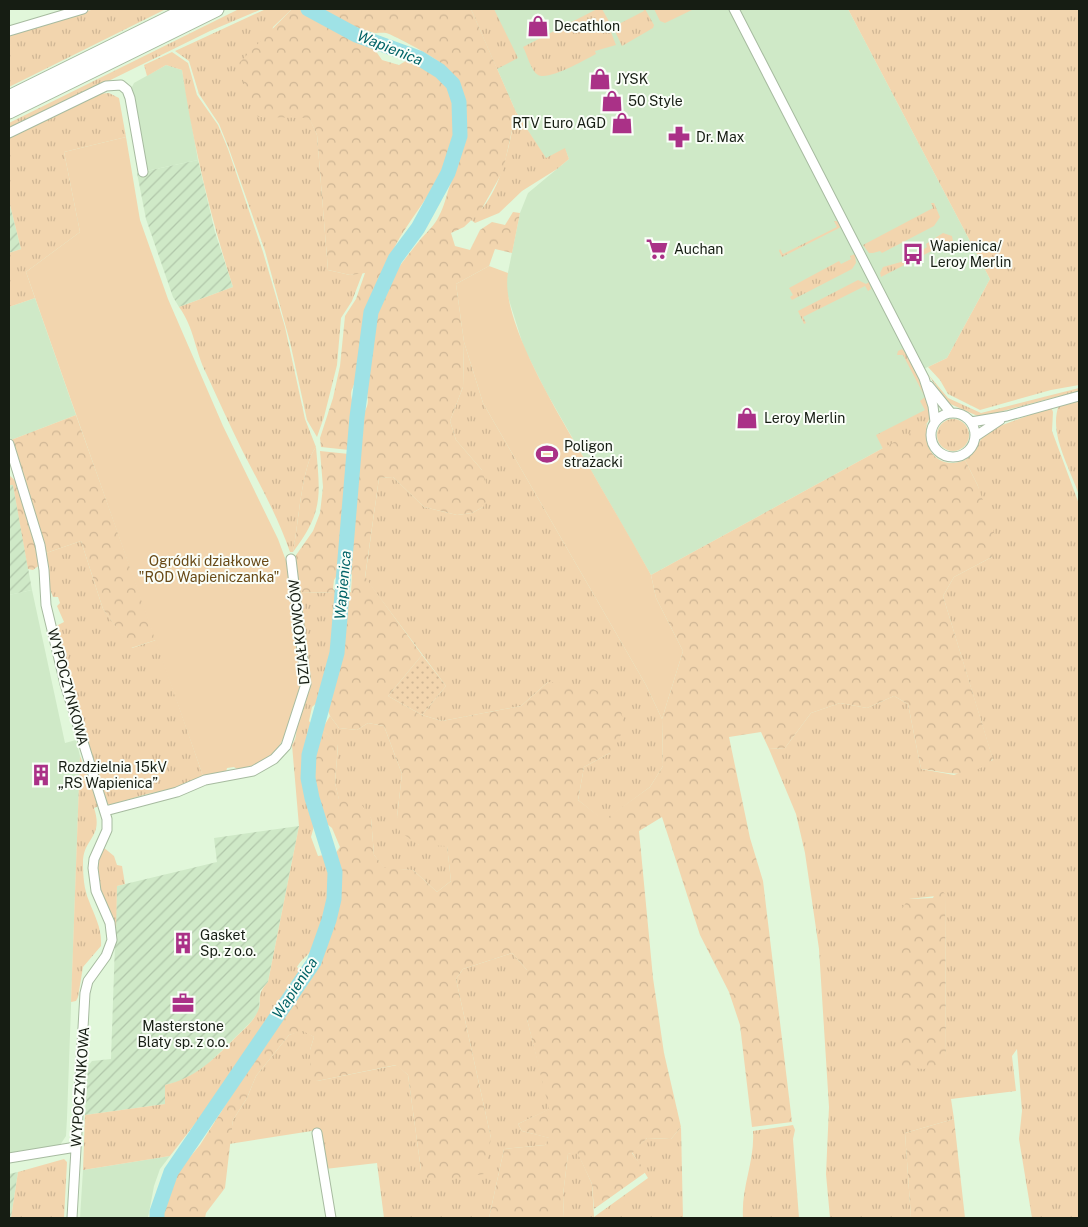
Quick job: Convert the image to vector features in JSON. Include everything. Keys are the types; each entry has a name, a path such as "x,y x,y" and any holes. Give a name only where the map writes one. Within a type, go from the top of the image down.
{"highway":[{"path":"9,98 190,9"},
{"path":"9,112 216,9"}],"street":[{"path":"9,31 83,9"},
{"path":"734,9 924,378 933,406 934,422 930,436 932,444 942,455 957,457 964,455 974,443 976,436 971,422 958,413 945,414 934,422"},
{"path":"9,133 106,86 121,85 127,90 130,98 143,172"},
{"path":"924,378 951,413"},
{"path":"971,422 1007,416 1079,396"},
{"path":"976,436 1007,416"},
{"name":"WYPOCZYNKOWA","path":"9,444 40,545 46,605 65,684 104,810 107,830 94,858 93,868 96,891 110,923 112,940 106,956 88,981 85,992 72,1218"},
{"name":"DZIAŁKOWCÓW","path":"104,810 177,792 204,780 253,771 274,759 286,746 306,684 291,559"},
{"path":"317,1133 331,1218"},
{"path":"9,1158 76,1147"}],"shaded area":[{"path":"471,9 848,9 990,279 947,358 915,373 929,402 927,424 651,575 545,390 524,348 505,287 520,213 528,193 569,159 565,149 546,159 516,112"},
{"path":"166,65 182,70 198,160 146,171 132,87 134,83"},
{"path":"198,160 215,232 233,287 179,307 173,297 146,219 137,173"},
{"path":"9,201 21,249 9,253"},
{"path":"35,298 76,415 11,440 9,434 9,307"},
{"path":"13,484 32,590 9,595 9,485"},
{"path":"32,590 65,743 76,740 80,756 67,1118 66,1136 60,1145 9,1153 9,595"},
{"path":"299,826 268,982 260,991 259,1011 251,1022 205,1067 182,1081 165,1085 165,1104 85,1115 88,1066 92,1061 111,1059 117,886 217,862 214,838"},
{"path":"170,1156 160,1169 154,1186 148,1218 80,1218 83,1170"},
{"path":"18,1172 11,1218 9,1218 9,1174"}],"green space":[{"path":"94,9 166,9 9,87 9,35"},
{"path":"239,9 262,9 210,31 9,130 9,123"},
{"path":"266,9 292,9 273,27 258,117 309,117 317,135 328,270 350,275 363,272 352,301 341,318 337,365 317,437 307,420 290,342 265,251 229,149 219,124 199,94 189,61 175,51"},
{"path":"292,9 304,9 320,20 371,44 382,60 399,65 409,59 437,73 450,89 456,113 453,140 446,164 395,246 365,316 356,381 351,393 354,416 349,450 321,447 320,438 333,398 340,366 345,316 356,299 365,273 350,275 328,270 317,135 309,118 258,117 237,65"},
{"path":"319,9 471,9 516,112 503,171 480,212 464,227 451,233 455,246 470,250 480,230 492,222 505,225 513,212 520,213 512,253 495,249 489,266 456,284 464,342 463,387 450,421 456,440 482,470 490,495 483,507 472,513 457,515 424,507 393,477 379,478 365,577 422,655 388,696 422,715 442,721 521,706 548,682 585,685 619,702 625,728 610,753 584,767 578,800 604,820 650,787 663,766 662,719 683,651 656,598 651,575 927,424 927,442 934,456 947,463 965,460 978,486 997,542 992,557 954,577 943,596 993,759 984,766 975,771 959,774 921,769 908,704 894,696 867,708 840,703 811,713 785,748 769,749 761,732 729,737 750,838 763,881 792,1122 752,1127 740,1025 729,992 700,935 662,817 639,831 653,978 664,1053 681,1127 671,1139 647,1138 632,1153 646,1172 594,1209 592,1184 577,1152 568,1154 563,1195 564,1218 489,1218 504,1149 545,1145 549,1138 522,1131 518,1124 549,1109 527,1019 527,970 512,953 463,969 456,979 491,1138 484,1174 431,1182 421,1170 408,1075 396,1065 317,1081 310,1075 310,1050 314,1037 303,1031 289,1035 256,1076 247,1098 233,1120 225,1188 206,1213 205,1218 160,1218 175,1175 200,1145 265,1043 317,969 341,899 339,871 335,854 340,847 332,828 322,820 313,782 314,757 320,728 338,744 335,783 339,799 357,798 371,818 374,855 385,868 413,870 437,892 451,881 447,846 419,845 400,832 397,817 402,774 384,726 368,723 357,730 339,728 330,716 327,707 339,653 347,593 351,592 352,575 348,570 362,416 368,402 366,370 372,326 382,296 390,281 435,223 442,209 455,172 463,139 464,105 460,89 452,75 435,59 390,35 373,33 357,28"},
{"path":"471,9 494,9 518,58 497,69"},
{"path":"597,9 602,9 611,25 609,27 616,45 595,51 596,54 559,72 543,76 538,75 531,66 523,47"},
{"path":"643,9 645,9 654,25 653,28 622,46 613,27 644,11"},
{"path":"654,9 694,9 665,23 660,21"},
{"path":"848,9 1079,9 1079,385 1051,390 980,410 948,394 940,380 928,367 947,358 990,279"},
{"path":"172,52 188,63 197,95 218,125 228,149 263,252 285,327 305,419 316,447 307,467 293,552 290,552 274,514 202,365 188,323 179,307 233,287 203,180 182,70 166,65 147,76 144,65"},
{"path":"109,93 119,98 126,137 64,152 80,232 26,272 35,298 9,307 9,253 21,249 9,201 9,135 96,94"},
{"path":"516,112 546,158 565,148 569,159 557,169 522,191 499,213 475,223 471,220 482,209 497,184 510,141"},
{"name":"Ogródki działkowe \"ROD Wapieniczanka\"","path":"126,137 140,220 168,299 223,426 278,539 288,566 302,683 298,702 287,731 273,754 259,764 238,770 234,767 227,768 226,772 203,776 26,272 80,232 64,152"},
{"path":"931,203 934,203 940,217 934,226 882,253 880,251 869,253 863,245 933,208"},
{"path":"834,221 838,221 841,227 782,257 780,249 783,254 837,227"},
{"path":"943,233 952,236 954,247 951,241 881,277 880,273 883,267 908,260 927,247 926,244"},
{"path":"855,254 856,263 852,269 792,300 790,297 793,295 789,288 839,261 841,264 851,259 850,256"},
{"name":"Poligon strażacki","path":"489,266 508,273 508,293 513,317 535,370 651,575 656,598 683,651 662,719 646,685 483,403 464,342 456,284"},
{"path":"858,280 866,284 869,282 871,289 868,291 865,286 803,317 806,323 804,324 798,311"},
{"path":"464,342 483,403 646,685 662,719 663,766 650,787 604,821 578,800 584,767 610,753 548,682 521,706 442,721 422,715 446,686 365,578 379,478 393,477 424,507 457,515 472,513 483,507 482,470 456,440 450,421 463,387"},
{"path":"902,349 912,364 927,397 929,417 927,423 919,430 883,449 876,435 925,410 920,401 925,397 903,355 897,355 898,351"},
{"path":"927,373 948,398 981,413 1079,388 1079,391 980,417 948,403"},
{"path":"1079,400 1079,495 1058,439 1056,416 1059,405"},
{"path":"1051,407 1053,412 1052,431 1079,504 1079,1218 1032,1218 1019,1139 1022,1111 1017,1049 1012,1056 1016,1091 951,1099 954,1119 905,1133 911,1218 830,1218 826,1174 829,1107 819,949 805,853 796,814 769,749 785,748 811,713 840,703 867,708 894,696 908,704 921,769 954,775 993,760 943,596 954,577 992,557 978,486 965,460 989,430","holes":["945,895 946,1062 909,899"]},
{"path":"76,415 156,640 131,648 103,609 81,541 46,553 11,440"},
{"path":"953,419 959,420 964,424 968,429 968,441 964,446 959,450 953,451 947,450 942,446 938,441 937,435 938,429 942,424 947,420"},
{"path":"316,447 318,502 310,525 293,552 307,467"},
{"path":"320,451 349,454 342,568 334,580 333,589 338,593 297,592 294,558 313,531 320,513 323,487"},
{"path":"9,475 19,484 41,564 33,570 28,569 13,485 9,485"},
{"path":"81,541 103,609 132,648 156,640 203,776 180,788 147,794 110,805 105,803 54,627 64,622 57,606 60,603 58,597 53,597 48,584 46,553"},
{"path":"297,592 338,593 331,661 320,700 312,707 309,721 312,725 306,753 304,775 314,826 311,837 318,856 324,855 329,879 326,915 318,939 312,950 297,967 301,971 225,1085 170,1156 83,1170 85,1115 165,1104 165,1085 185,1078 211,1061 250,1024 259,1009 261,991 268,982 299,826 292,745 309,683"},
{"path":"422,655 446,686 422,715 388,696"},
{"path":"330,716 339,728 357,730 368,723 384,726 402,774 397,817 419,845 447,845 451,881 437,892 413,870 385,869 374,855 371,818 339,800 335,783 338,745 320,728 324,726"},
{"path":"80,756 99,806 94,808 96,818 95,832 86,848 83,868 86,892 99,928 101,946 83,967 78,997 76,1001 71,1002"},
{"path":"103,847 114,856 117,865 122,866 125,884 117,886 116,932 98,891 96,867"},
{"path":"938,886 945,894 946,1062 924,1069 900,1067 899,912 909,899 933,898"},
{"path":"512,953 527,970 527,1019 550,1109 518,1124 522,1131 550,1138 545,1145 504,1149 489,1218 384,1218 377,1163 325,1169 318,1130 229,1144 233,1120 247,1098 256,1076 289,1035 303,1030 314,1037 310,1050 317,1081 397,1065 408,1075 421,1170 491,1138 456,979 463,969"},
{"path":"954,1119 965,1218 911,1218 905,1133"},
{"path":"793,1125 795,1130 793,1139 799,1218 743,1218 744,1196 752,1153 753,1131"},
{"path":"681,1127 683,1218 564,1218 563,1195 568,1154 577,1151 592,1184 594,1217 648,1178 632,1152 647,1138 671,1139"},
{"path":"64,1159 67,1162 64,1218 11,1218 18,1172"}],"waterway":[{"name":"Wapienica","path":"157,1218 157,1212 171,1172 314,962 329,920 334,899 335,872 312,798 308,778 309,755 337,653 357,417 371,312 395,259 418,228 448,173 460,136 459,102 453,84 440,71 419,58 356,35 308,9"}],"place":[{"name":"Decathlon","path":"538,26"},
{"name":"JYSK","path":"600,79"},
{"name":"50 Style","path":"612,101"},
{"name":"RTV Euro AGD","path":"622,123"},
{"name":"Dr. Max","path":"679,137"},
{"name":"Auchan","path":"657,249"},
{"name":"Wapienica/ Leroy Merlin","path":"913,254"},
{"name":"Leroy Merlin","path":"747,418"},
{"name":"Poligon strażacki","path":"547,454"},
{"name":"Rozdzielnia 15kV „RS Wapienica”","path":"41,775"},
{"name":"Gasket Sp. z o.o.","path":"183,943"},
{"name":"Masterstone Blaty sp. z o.o.","path":"183,1003"}]}
